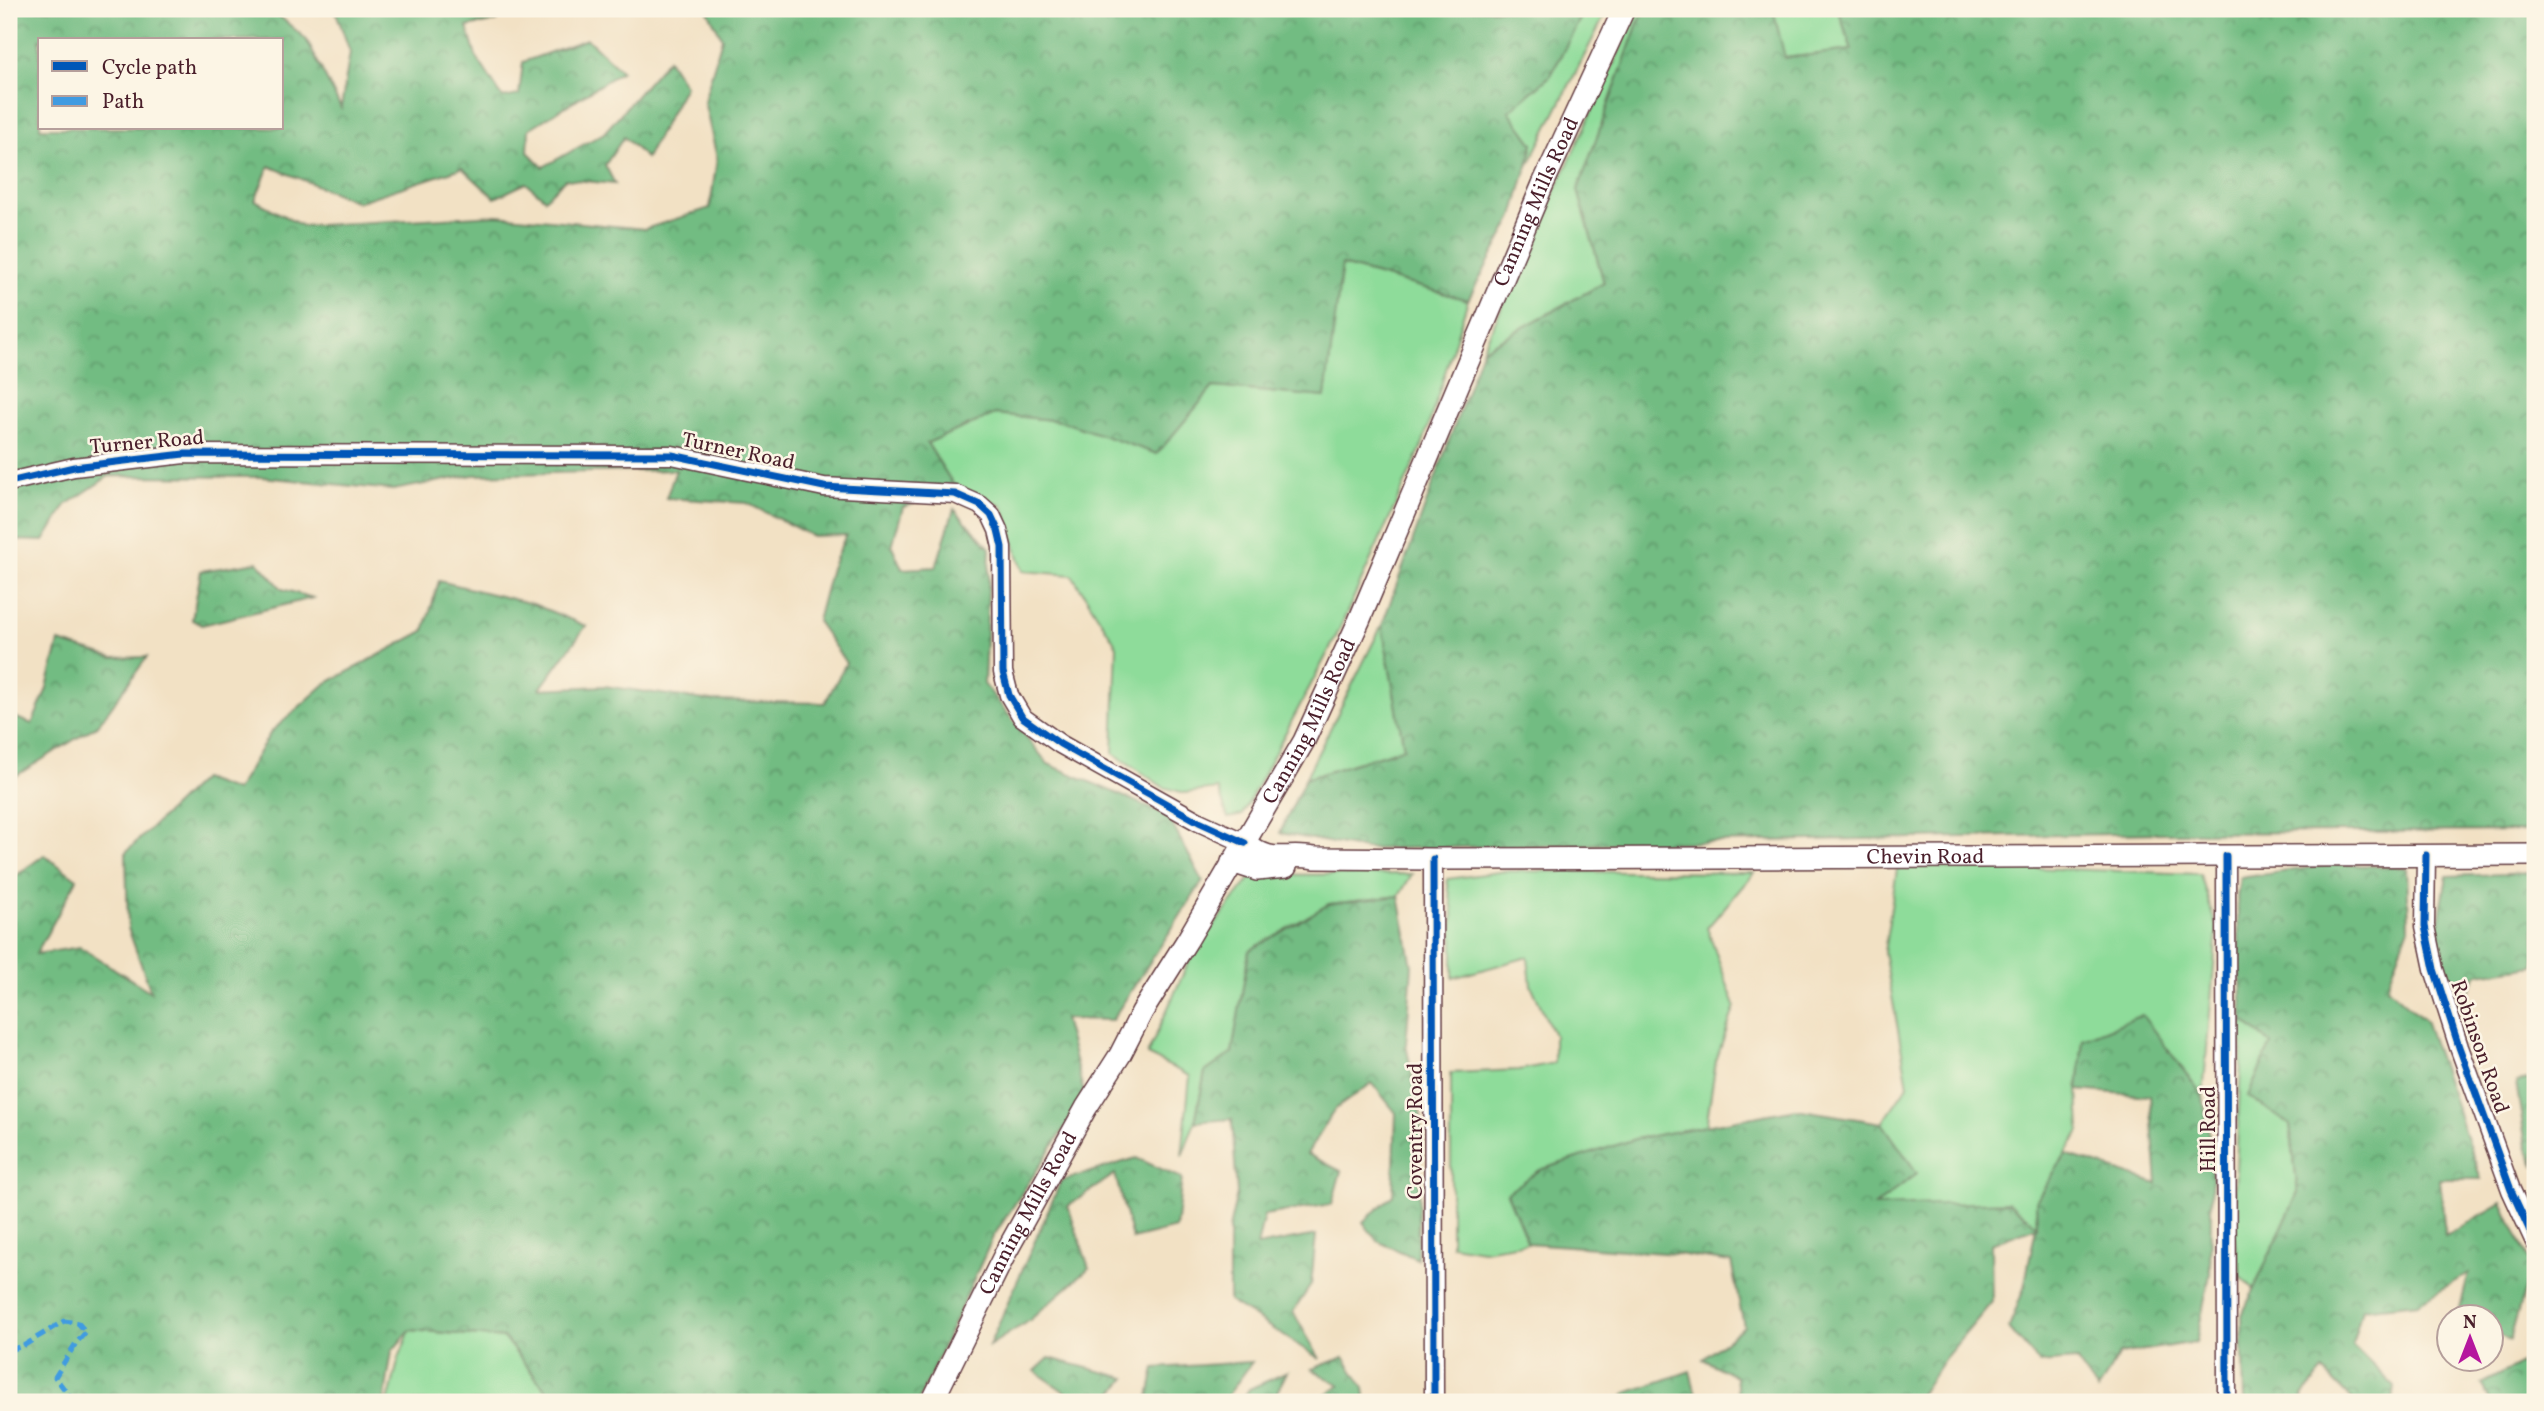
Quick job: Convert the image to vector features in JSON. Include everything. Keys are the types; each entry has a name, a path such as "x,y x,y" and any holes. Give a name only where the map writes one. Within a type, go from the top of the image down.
{"main road":[{"name":"Canning Mills Road","path":"932,1402 1006,1252 1086,1108 1299,752 1359,621 1543,184 1624,9"},
{"name":"Chevin Road","path":"1244,843 1258,854 1269,858 2535,855"},
{"name":"Chevin Road","path":"1232,862 1257,870 1273,870 1315,858"}],"street":[{"name":"Turner Road","path":"9,482 74,467 184,454 672,455 824,488 956,494 980,505 991,515 998,530 1002,547 1003,671 1009,695 1022,717 1060,744 1199,822 1244,843"},
{"name":"Robinson Road","path":"2426,855 2425,926 2434,969 2511,1190 2535,1242"},
{"name":"Hill Road","path":"2226,856 2227,1402"},
{"name":"Coventry Road","path":"1433,859 1434,1402"}],"green space":[{"path":"9,9 271,9 306,39 341,108 350,52 335,9 508,9 496,21 467,27 476,56 503,98 519,95 523,62 587,39 622,71 529,129 528,152 543,167 604,133 668,59 685,86 646,158 624,137 605,165 615,184 565,179 545,199 526,183 495,198 462,168 357,202 269,166 255,200 302,226 497,215 645,229 710,208 717,158 704,101 722,38 707,9 1585,9 1551,75 1509,111 1533,144 1513,217 1468,300 1342,265 1325,397 1213,387 1157,454 1061,421 995,414 927,443 956,489 903,507 892,546 902,569 936,567 954,509 990,548 984,684 1048,764 1167,815 1203,881 1112,1020 1064,1019 1085,1097 993,1237 918,1402 556,1402 504,1338 410,1330 392,1351 384,1402 9,1402 9,1212 15,1197 9,1191 9,881 44,855 77,879 36,954 80,947 151,992 128,928 126,852 202,779 236,791 271,732 325,684 424,631 439,581 533,604 586,626 540,689 604,686 712,701 825,703 846,663 817,621 831,568 846,535 812,536 747,503 666,498 676,470 473,475 393,490 262,477 109,476 66,505 44,541 9,540"},
{"path":"1585,9 1608,9 1525,172 1533,144 1509,111 1551,75"},
{"path":"1639,9 1647,9 1638,23 1578,190 1604,283 1482,350"},
{"path":"1647,9 1773,9 1785,58 1852,50 1838,9 2535,9 2535,831 2163,833 1364,849 1280,833 1305,779 1404,748 1382,625 1482,350 1604,283 1578,190 1638,23"},
{"path":"1773,9 1838,9 1852,50 1784,58"},
{"path":"1341,265 1468,300 1422,446 1335,639 1242,815 1228,818 1218,789 1185,793 1163,787 1113,753 1117,646 1072,575 1023,571 1003,506 956,489 927,443 995,414 1061,421 1157,453 1213,387 1325,397"},
{"path":"258,562 282,589 313,598 202,625 192,620 201,571"},
{"path":"1382,625 1404,748 1305,779"},
{"path":"59,642 113,658 147,657 98,725 9,780 9,715 32,724 46,691"},
{"path":"1898,863 2200,874 2217,929 2203,1096 2141,1016 2083,1039 2078,1090 2080,1131 2036,1201 2037,1227 1874,1206 1917,1173 1882,1123 1908,1085 1884,952"},
{"path":"2336,864 2407,868 2409,927 2387,987 2425,1020 2481,1179 2440,1179 2445,1236 2502,1203 2531,1265 2510,1340 2506,1338 2506,1302 2462,1302 2469,1273 2418,1303 2362,1309 2352,1345 2395,1387 2393,1402 2354,1402 2323,1371 2302,1396 2305,1402 2244,1402 2242,1315 2298,1193 2290,1125 2248,1096 2271,1044 2243,1020 2237,897 2240,878"},
{"path":"1506,871 1754,873 1707,928 1735,1006 1716,1061 1706,1127 1635,1139 1507,1193 1528,1243 1483,1250 1451,1245 1451,1073 1519,1070 1554,1063 1554,1035 1531,985 1528,957 1453,978 1453,911 1447,879"},
{"path":"2535,873 2535,966 2478,974 2458,1009 2435,943 2447,876"},
{"path":"1412,874 1399,896 1329,904 1249,951 1232,1053 1205,1072 1195,1122 1182,1156 1190,1076 1147,1055 1192,954 1253,875"},
{"path":"1399,896 1412,966 1406,1045 1421,1117 1417,1259 1377,1241 1363,1222 1393,1195 1396,1113 1372,1083 1334,1110 1307,1154 1341,1171 1332,1204 1264,1215 1257,1246 1316,1235 1311,1285 1293,1312 1320,1359 1229,1301 1229,1229 1237,1193 1232,1119 1195,1122 1205,1072 1232,1053 1249,951 1329,904"},
{"path":"2142,1015 2203,1096 2212,1156 2210,1275 2196,1342 2119,1354 2098,1391 2076,1360 2039,1363 2009,1328 2024,1288 2036,1227 1991,1244 1992,1302 1945,1358 1915,1402 1739,1402 1736,1377 1703,1359 1744,1326 1731,1262 1677,1254 1528,1243 1507,1193 1540,1170 1635,1139 1796,1109 1882,1123 1917,1173 1875,1206 2008,1202 2037,1226 2036,1201 2066,1154 2157,1184 2150,1096 2078,1090 2083,1039"},
{"path":"2243,1020 2272,1044 2290,1125 2298,1193 2254,1289 2240,1276 2233,1232"},
{"path":"2535,1079 2535,1166 2526,1146 2516,1082"},
{"path":"1136,1158 1182,1178 1176,1228 1132,1239 1115,1174 1068,1206 1089,1268 1030,1320 989,1346 1061,1181"},
{"path":"410,1330 504,1338 556,1402 388,1402 399,1358"},
{"path":"2535,1356 2535,1402 2491,1402 2481,1384"},
{"path":"1344,1357 1364,1388 1366,1402 1313,1402 1340,1386 1312,1369"},
{"path":"1049,1358 1126,1378 1106,1402 1079,1402 1035,1371"},
{"path":"1252,1362 1223,1402 1148,1402 1155,1368"},
{"path":"1690,1371 1698,1402 1621,1402 1626,1393"},
{"path":"1287,1372 1272,1402 1241,1402 1249,1389"}],"marked path":[{"path":"9,1350 23,1346 64,1321 78,1323 86,1332 55,1377 71,1398 70,1402"}],"cycle path":[{"path":"9,482 74,467 184,454 672,455 824,487 955,494 980,505 991,515 998,530 1002,547 1003,672 1009,695 1022,717 1060,744 1199,822 1245,843"},
{"path":"2426,855 2425,926 2434,969 2511,1190 2535,1242"},
{"path":"2226,856 2227,1402"},
{"path":"1433,859 1434,1402"}]}
